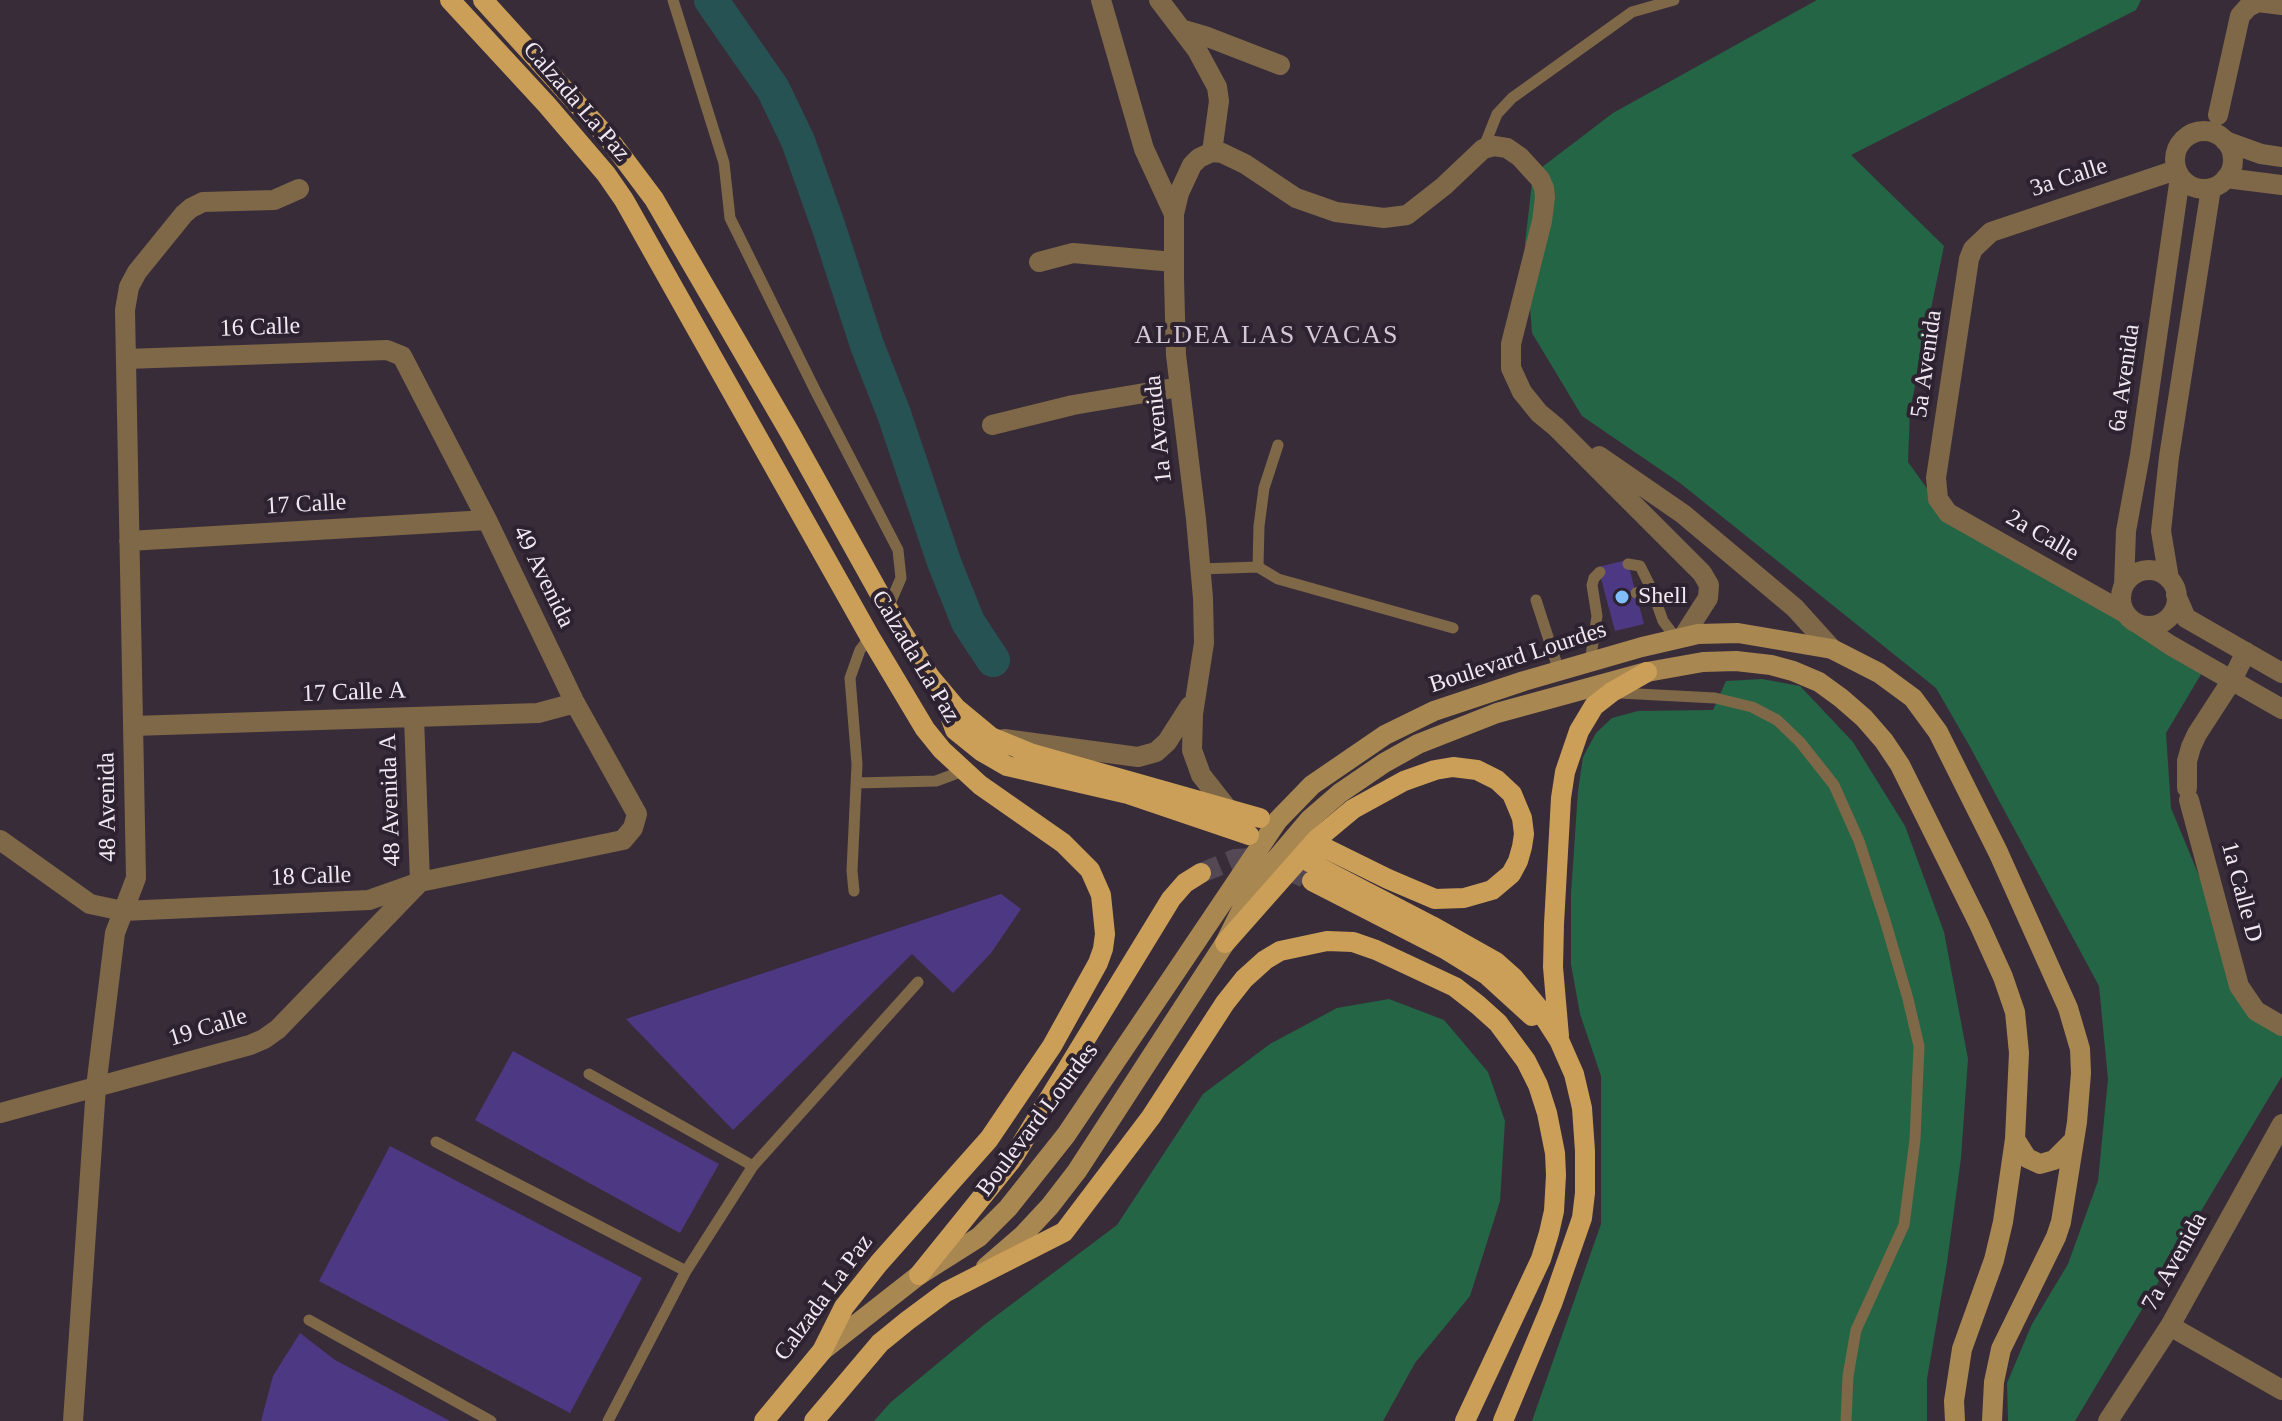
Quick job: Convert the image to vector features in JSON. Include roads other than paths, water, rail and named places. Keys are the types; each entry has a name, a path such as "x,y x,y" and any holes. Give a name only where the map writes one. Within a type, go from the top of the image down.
{"main road":[{"name":"Calzada La Paz","path":"450,0 547,105 624,200 925,729 963,771 1063,843 1090,870 1101,895 1105,934 1103,949 1052,1046 989,1139 879,1263 844,1307 822,1351 764,1421"},
{"name":"Calzada La Paz","path":"483,0 609,139 654,199 888,609 942,692 991,737 1030,753 1227,808 1254,826 1007,766 981,751 955,730 942,692"},
{"name":"Boulevard Lourdes","path":"822,1351 919,1275 979,1237 1008,1208 1066,1135 1285,812 1322,777 1385,735 1434,711 1559,671 1680,638 1738,633 1832,649 1879,673 1913,698 1938,732 1998,852 2049,962 2075,1030 2081,1073 2061,1222 1998,1357 1992,1421"},
{"name":"Boulevard Lourdes","path":"970,1278 999,1257 1050,1206 1077,1171 1225,943 1254,885 1310,819 1356,781 1402,752 1488,716 1647,672 1703,662 1736,661 1771,665 1819,682 1864,718 1884,741 1900,765 1979,924 2015,1012 2019,1053 2015,1139 2003,1222 1994,1260 1962,1349 1954,1401 1955,1421"},
{"path":"1559,1040 1553,967 1557,861 1562,789 1572,746 1594,706 1647,672"},
{"path":"1225,943 1317,839 1365,802 1404,781 1435,770 1465,767 1488,775 1512,794 1521,812 1524,834 1518,861 1505,881 1483,894 1450,900 1435,899 1313,863 1496,962 1530,997 1559,1040 1574,1074 1582,1108 1585,1179 1582,1218 1552,1304 1503,1421"},
{"path":"919,1275 1017,1152 1171,899 1185,883 1201,873"},
{"path":"814,1421 880,1343 946,1292 1064,1232 1151,1117 1225,1003 1255,968 1280,951 1311,943 1341,941 1387,954 1455,987 1498,1023 1526,1061 1538,1085 1552,1134 1556,1175 1554,1211 1541,1259 1465,1421"},
{"path":"2015,1139 2027,1158 2040,1164 2056,1158 2074,1140"}],"street":[{"path":"1101,0 1144,149 1174,214"},
{"path":"1159,0 1197,50 1217,87 1219,101 1212,152 1222,153 1245,164 1296,198 1336,212 1384,218 1407,215 1483,149 1494,146 1507,148 1524,161 1544,188 1542,221 1511,344 1511,368 1522,392 1539,413 1556,427 1683,514 1795,608 1832,649"},
{"path":"2218,115 2240,16 2258,2 2282,5"},
{"path":"1181,29 1280,65"},
{"path":"2282,157 2261,154 2203,131 2186,137 2176,152 2178,174 2194,188 2219,183 2282,185"},
{"path":"2225,141 2232,155 2230,171 2219,183 2169,457 2161,531 2172,587 2175,607 2169,618 2158,624 2132,619 2120,596 2128,579 2141,571 2156,571 2172,587 2186,618 2282,673"},
{"name":"1a Avenida","path":"1212,152 1192,165 1179,193 1174,214 1176,355 1200,569 1204,643 1193,714 1192,756 1201,775 1227,808"},
{"name":"3a Calle","path":"1981,240 1991,232 2178,174"},
{"name":"6a Avenida","path":"2124,585 2126,531 2140,455 2178,174"},
{"name":"48 Avenida","path":"73,1421 96,1087 115,933 136,878 125,310 129,287 137,272 191,208 203,202 274,200 299,189"},
{"name":"5a Avenida","path":"1938,499 1936,478 1969,259 1981,240"},
{"path":"1039,262 1073,253 1174,262"},
{"name":"16 Calle","path":"126,359 396,352"},
{"name":"49 Avenida","path":"396,352 402,356 487,520 575,703 637,814 633,828"},
{"path":"992,425 1073,405 1180,387"},
{"path":"1556,427 1702,573 1709,585 1708,598 1680,638"},
{"name":"2a Calle","path":"1938,499 1948,513 2282,709"},
{"name":"17 Calle","path":"129,541 487,520"},
{"path":"2232,680 2246,652"},
{"name":"1a Calle D","path":"2232,680 2191,747 2187,761 2188,794 2239,986 2256,1011 2282,1026"},
{"name":"1a Avenida","path":"991,737 1138,757 1162,748 1198,691"},
{"name":"17 Calle A","path":"133,726 538,713 575,703"},
{"name":"48 Avenida A","path":"414,717 420,882"},
{"name":"18 Calle","path":"0,840 90,904 123,911 369,900 420,882 623,840 633,828"},
{"name":"19 Calle","path":"0,1113 264,1039 278,1029 420,882"},
{"name":"7a Avenida","path":"2108,1421 2170,1326 2282,1124"},
{"path":"2170,1326 2282,1390"}],"lane":[{"path":"495,0 506,25"},
{"path":"673,0 724,163 730,218 898,550 901,578 888,609"},
{"path":"1483,149 1497,114 1512,98 1632,12 1674,0"},
{"path":"1258,567 1264,488 1278,445"},
{"path":"1628,564 1640,566 1663,621 1680,638"},
{"path":"1200,569 1258,567 1278,579 1453,628"},
{"path":"1590,662 1602,602 1592,585 1600,572"},
{"path":"1636,593 1652,590"},
{"path":"1536,600 1559,671"},
{"path":"854,891 852,871 857,764 850,678 860,650 870,637"},
{"path":"1612,692 1715,698 1742,704 1772,717 1800,742 1834,785 1865,858 1908,999 1919,1046 1918,1092 1904,1225 1856,1330 1848,1376 1846,1421"},
{"path":"856,783 936,781 963,771"},
{"path":"608,1421 686,1271 753,1166 918,982"},
{"path":"589,1074 753,1166"},
{"path":"436,1142 686,1271"},
{"path":"309,1320 491,1421"}],"waterway":[{"path":"711,0 773,89 798,141 944,562 968,622 993,660"}],"tunnel":[{"path":"1201,873 1235,859 1253,858 1312,881"}],"place":[{"name":"Shell","path":"1622,597"}],"district":[{"name":"ALDEA LAS VACAS","path":"1267,336"}]}
